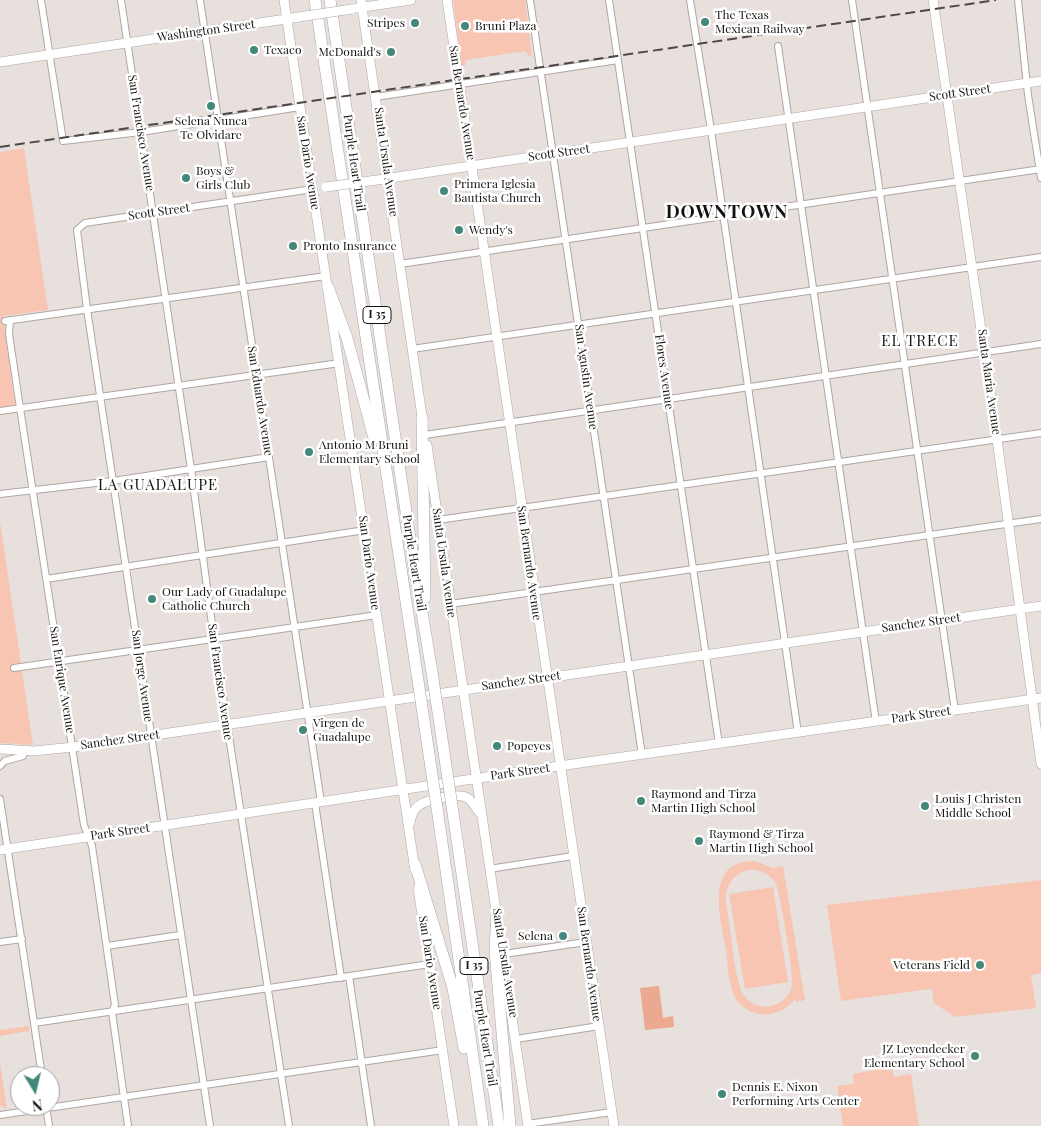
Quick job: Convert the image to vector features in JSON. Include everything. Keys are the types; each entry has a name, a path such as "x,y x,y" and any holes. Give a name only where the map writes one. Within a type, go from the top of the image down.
{"highway":[{"name":"Purple Heart Trail","path":"316,0 437,808 482,1126"},
{"name":"Purple Heart Trail","path":"330,0 414,565 426,629 499,1126"},
{"path":"327,281 358,376 393,515"},
{"path":"422,417 422,544 426,629"},
{"path":"415,864 453,988 482,1126"},
{"path":"497,913 496,950 510,1126"}],"main road":[{"name":"San Dario Avenue","path":"284,0 454,1126"},
{"name":"Washington Street","path":"0,62 352,9 362,4 411,0"},
{"name":"San Bernardo Avenue","path":"447,0 559,766 614,1126"},
{"name":"Santa Maria Avenue","path":"933,0 985,352 1019,609 1036,699 1041,764"},
{"name":"Santa Ursula Avenue","path":"362,4 528,1125"},
{"name":"Scott Street","path":"313,189 1041,82"},
{"name":"Sanchez Street","path":"0,749 25,750 72,747 1041,606"},
{"name":"Park Street","path":"4,849 559,766 1036,699"},
{"path":"409,826 413,811 429,800 462,796 471,800 481,814"}],"street":[{"path":"41,0 61,140 68,141 141,132 300,107"},
{"name":"San Francisco Avenue","path":"121,0 179,385 240,814 289,1126"},
{"name":"San Eduardo Avenue","path":"200,0 308,712 341,978"},
{"name":"San Agustin Avenue","path":"530,0 642,755"},
{"name":"Flores Avenue","path":"609,0 719,744"},
{"path":"690,0 711,130 798,733"},
{"path":"852,0 954,711"},
{"path":"1018,0 1041,178"},
{"path":"778,46 876,722"},
{"path":"376,97 618,60"},
{"path":"400,264 1040,170"},
{"name":"Scott Street","path":"79,226 85,222 313,189"},
{"name":"San Jorge Avenue","path":"79,226 77,236 87,309 210,1126"},
{"path":"412,349 1041,257"},
{"path":"87,309 243,287 327,281"},
{"name":"San Enrique Avenue","path":"87,309 8,321 84,825 88,836 107,946 115,1005 112,1012 128,1126"},
{"path":"425,435 1041,344"},
{"path":"0,411 340,363"},
{"path":"438,520 1041,433"},
{"path":"0,494 113,481 269,457"},
{"path":"450,604 1041,519"},
{"path":"46,579 365,530"},
{"path":"14,668 377,615"},
{"path":"0,766 5,761 23,756 25,750"},
{"path":"0,798 4,849 22,938 40,1066"},
{"path":"489,869 574,856"},
{"path":"107,946 180,935"},
{"path":"0,942 22,938"},
{"path":"504,954 586,942"},
{"path":"34,1024 430,964"},
{"path":"349,976 371,1126"},
{"path":"516,1039 599,1026"},
{"path":"60,1105 204,1086 443,1050"},
{"path":"528,1125 612,1112"}],"shaded area":[{"name":"Bruni Plaza","path":"453,0 525,0 532,55 528,56 526,51 466,60 466,65 462,66"},
{"path":"24,148 48,310 3,316 15,405 0,408 0,152"},
{"path":"0,521 33,745 0,743"},
{"path":"755,861 775,869 775,867 783,866 805,1000 796,1002 795,999 782,1010 774,1013 758,1014 742,1006 733,994 730,982 719,908 719,894 722,881 728,870 739,863","holes":["752,870 766,874 775,882 783,916 791,967 792,986 789,994 783,1000 769,1006 754,1004 742,992 734,962 726,902 727,891 734,878 738,874"]},
{"path":"1041,880 1041,973 1031,975 1036,1008 955,1017 934,1003 930,989 841,1001 827,905"},
{"path":"773,887 788,982 745,989 729,894"},
{"path":"659,986 663,1018 673,1016 674,1027 645,1030 640,988"},
{"path":"29,1026 29,1031 0,1036 0,1030"},
{"path":"0,1063 7,1109 0,1105"},
{"path":"892,1067 894,1077 911,1074 919,1126 843,1126 837,1086 854,1084 853,1074"}],"railway":[{"path":"0,147 996,0"}],"place":[{"name":"The Texas Mexican Railway","path":"705,22"},
{"name":"Stripes","path":"415,23"},
{"name":"Bruni Plaza","path":"465,26"},
{"name":"Texaco","path":"254,50"},
{"name":"McDonald's","path":"391,52"},
{"name":"Selena Nunca Te Olvidare","path":"211,106"},
{"name":"Boys & Girls Club","path":"186,178"},
{"name":"Primera Iglesia Bautista Church","path":"444,191"},
{"name":"Wendy's","path":"459,230"},
{"name":"Pronto Insurance","path":"293,246"},
{"name":"Antonio M Bruni Elementary School","path":"309,452"},
{"name":"Our Lady of Guadalupe Catholic Church","path":"152,599"},
{"name":"Virgen de Guadalupe","path":"303,730"},
{"name":"Popeyes","path":"497,746"},
{"name":"Raymond and Tirza Martin High School","path":"641,801"},
{"name":"Louis J Christen Middle School","path":"925,806"},
{"name":"Raymond & Tirza Martin High School","path":"699,841"},
{"name":"Selena","path":"563,936"},
{"name":"Veterans Field","path":"980,965"},
{"name":"JZ Leyendecker Elementary School","path":"975,1056"},
{"name":"Dennis E. Nixon Performing Arts Center","path":"722,1094"}],"district":[{"name":"DOWNTOWN","path":"727,212"},
{"name":"EL TRECE","path":"920,341"},
{"name":"LA GUADALUPE","path":"158,485"}]}
